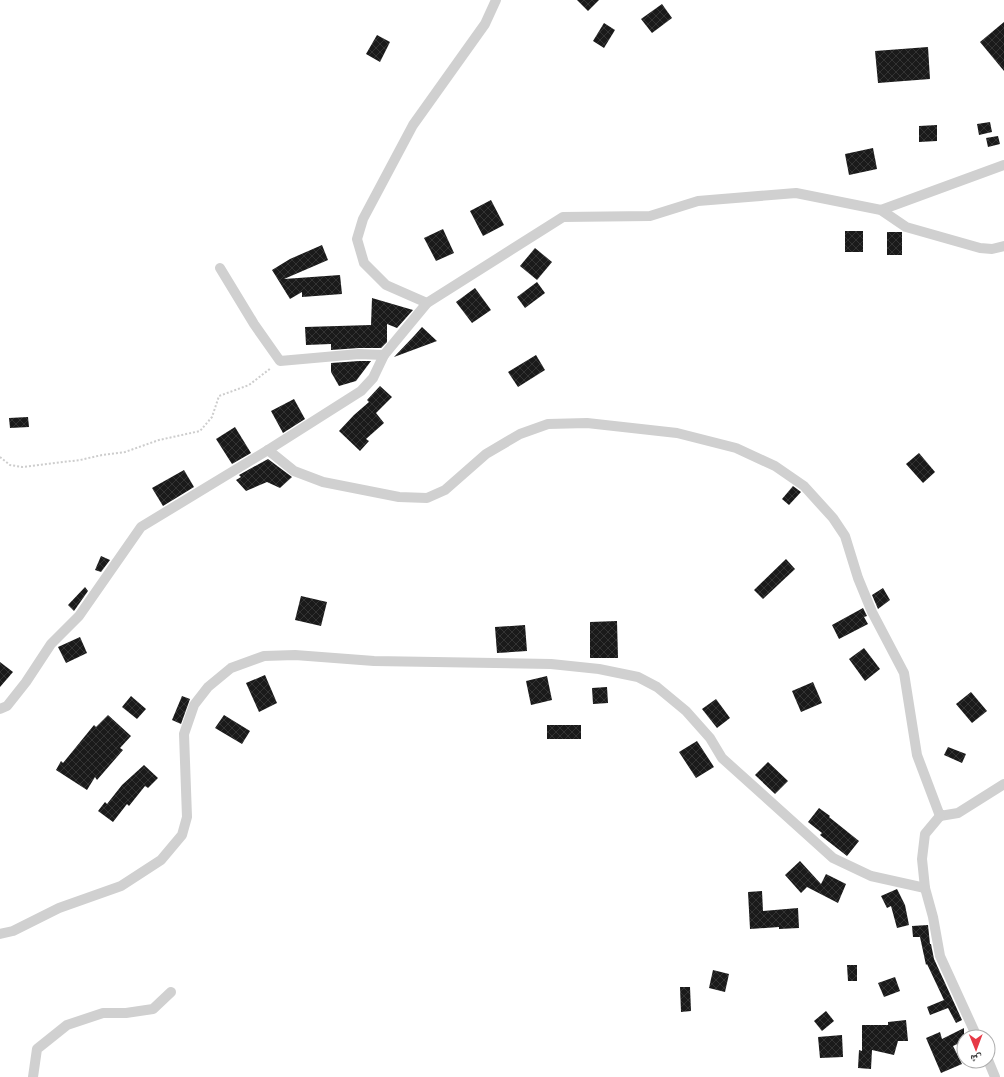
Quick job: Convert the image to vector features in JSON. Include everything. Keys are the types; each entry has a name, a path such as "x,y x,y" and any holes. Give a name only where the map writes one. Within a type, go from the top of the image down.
{"street":[{"path":"427,303 386,284 364,263 357,239 363,219 413,125 485,24 496,0"},
{"path":"881,210 1004,165"},
{"path":"0,709 7,706 26,682 50,644 79,616 141,527 268,450 361,391 373,378 384,355 427,303 564,217 650,216 698,201 796,193 881,210 906,227 980,248 992,249 1004,246"},
{"path":"220,268 254,324 280,361 359,354 384,355"},
{"path":"268,450 294,471 323,482 399,497 427,498 445,490 486,454 520,434 548,424 587,422 677,433 736,448 775,466 804,486 834,518 845,536 858,578 872,612 904,673 917,755 940,816"},
{"path":"0,934 13,931 59,908 121,886 161,860 182,835 187,817 184,734 194,705 208,687 231,668 264,656 295,655 374,661 551,664 599,668 638,677 657,687 686,710 710,738 722,758 833,858 870,876 925,888"},
{"path":"972,1029 940,956 933,917 925,888 922,858 926,834 940,816 958,813 1004,784"},
{"path":"33,1077 37,1049 67,1025 103,1013 126,1013 153,1009 172,992"}],"path":[{"path":"0,456 10,466 22,467 80,460 125,452 159,440 200,431 212,418 219,396 249,384 280,361"}],"building":[{"path":"577,0 599,0 588,11"},
{"path":"662,4 672,18 652,33 641,19"},
{"path":"1004,22 1004,71 980,42"},
{"path":"604,23 615,30 604,48 593,41"},
{"path":"377,35 390,42 380,62 366,54"},
{"path":"928,47 930,79 878,83 875,51"},
{"path":"990,122 992,132 979,135 977,124"},
{"path":"937,125 937,141 919,142 919,126"},
{"path":"998,136 1000,144 988,147 986,138"},
{"path":"873,148 877,169 849,175 845,154"},
{"path":"491,200 504,225 483,236 470,211"},
{"path":"443,229 454,253 436,261 424,238"},
{"path":"845,231 863,231 863,252 845,252"},
{"path":"887,232 902,232 902,255 887,255"},
{"path":"322,245 328,260 284,279 340,275 342,294 302,297 302,292 290,299 272,270 290,259"},
{"path":"535,248 552,262 537,280 520,266"},
{"path":"537,282 545,293 525,308 517,297"},
{"path":"475,288 491,310 472,323 456,302"},
{"path":"372,298 413,310 397,328 387,324 387,342 381,348 331,350 331,344 306,345 305,327 371,325"},
{"path":"422,327 437,341 394,357 414,336"},
{"path":"536,355 545,370 518,387 508,372"},
{"path":"371,361 356,381 339,386 331,372 331,363"},
{"path":"380,386 392,397 376,413 384,423 366,439 369,441 360,451 339,431 369,402 367,400"},
{"path":"294,399 305,419 283,433 271,411"},
{"path":"28,417 29,427 10,428 9,418"},
{"path":"235,427 251,453 232,464 216,439"},
{"path":"919,453 935,472 923,483 906,464"},
{"path":"268,459 292,477 280,488 267,482 246,491 236,480 241,477 239,475"},
{"path":"184,470 194,487 163,506 152,488"},
{"path":"793,486 801,492 789,505 782,499"},
{"path":"101,556 110,560 101,572 95,570"},
{"path":"786,559 795,569 763,599 754,590"},
{"path":"85,587 88,591 74,611 68,605"},
{"path":"883,588 890,600 878,609 872,595"},
{"path":"301,596 327,602 321,626 295,620"},
{"path":"863,608 867,616 864,617 868,624 839,639 832,625"},
{"path":"617,621 618,658 590,658 590,622"},
{"path":"525,625 527,651 497,653 495,627"},
{"path":"80,637 87,653 66,663 58,647"},
{"path":"864,648 880,669 865,681 849,659"},
{"path":"0,662 13,672 0,687"},
{"path":"265,675 277,703 259,712 246,683"},
{"path":"547,676 552,700 531,705 526,681"},
{"path":"813,682 822,703 801,712 792,691"},
{"path":"607,687 608,703 593,704 592,688"},
{"path":"971,692 987,711 972,723 956,704"},
{"path":"131,696 146,709 137,719 122,707"},
{"path":"182,696 190,699 181,724 172,720"},
{"path":"716,699 730,718 717,728 702,709"},
{"path":"108,715 131,736 120,748 123,750 97,780 95,777 87,790 56,770 61,761 63,763 94,725 96,727"},
{"path":"224,715 250,731 242,744 215,728"},
{"path":"547,725 581,725 581,739 547,739"},
{"path":"697,741 714,767 696,778 679,752"},
{"path":"948,747 966,754 962,763 944,755"},
{"path":"768,762 788,781 775,794 755,775"},
{"path":"144,765 158,778 148,788 145,786 129,806 127,804 113,822 98,811 105,802 107,804 122,785"},
{"path":"819,808 859,841 847,856 820,835 822,833 808,822"},
{"path":"800,861 821,884 826,874 846,884 838,903 807,887 801,893 785,875"},
{"path":"897,889 905,905 909,925 897,928 891,906 887,908 881,896"},
{"path":"762,891 763,911 798,908 799,928 779,929 779,927 750,929 748,892"},
{"path":"928,925 930,944 934,959 962,1020 956,1023 948,1008 930,1015 927,1007 944,1000 927,964 926,965 920,937 913,937 912,926"},
{"path":"847,965 857,965 857,981 848,981"},
{"path":"713,970 729,974 725,992 709,988"},
{"path":"895,977 900,991 884,997 878,983"},
{"path":"680,987 690,987 691,1011 681,1012"},
{"path":"826,1011 834,1021 822,1031 814,1021"},
{"path":"906,1020 908,1041 898,1041 894,1055 872,1050 871,1069 858,1068 859,1050 862,1051 862,1025 888,1025 888,1022"},
{"path":"940,1032 942,1039 956,1032 956,1045 953,1046 956,1052 956,1067 941,1073 926,1038"},
{"path":"842,1035 843,1057 820,1058 818,1037"}]}
